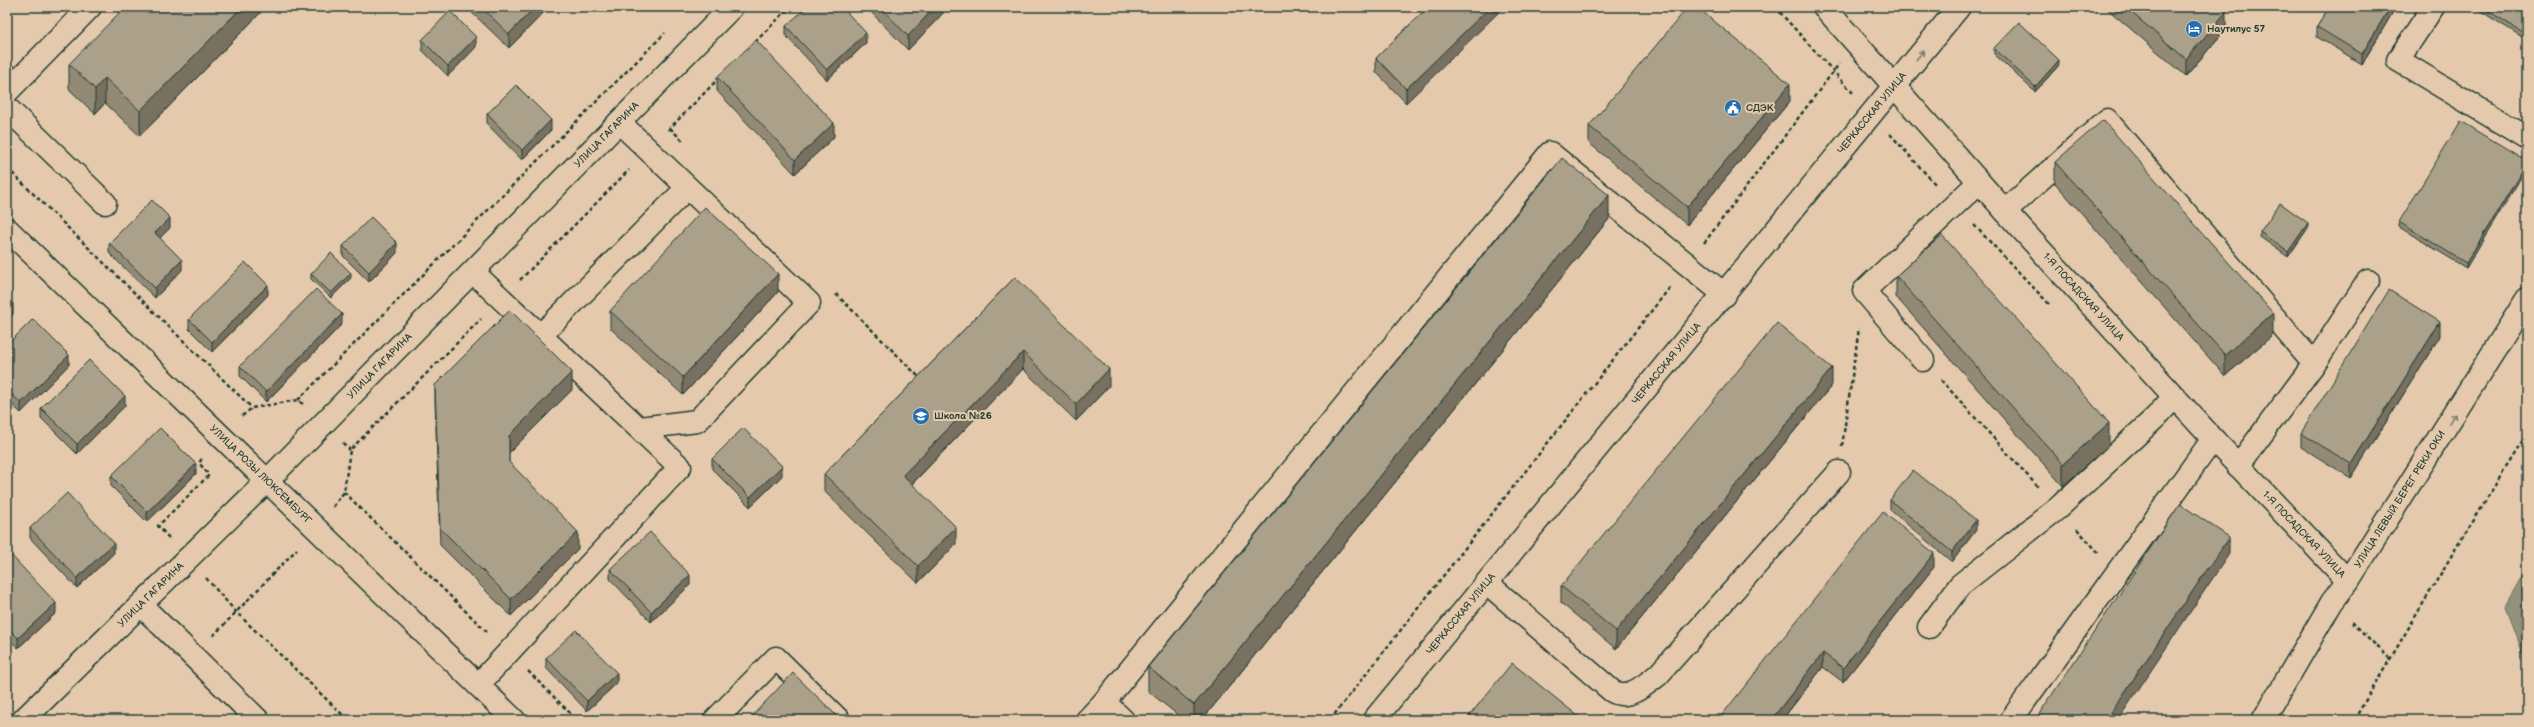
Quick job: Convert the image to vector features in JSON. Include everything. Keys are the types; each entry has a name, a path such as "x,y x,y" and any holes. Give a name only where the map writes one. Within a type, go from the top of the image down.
{"street":[{"path":"7,92 90,7"},
{"name":"УЛИЦА ГАГАРИНА","path":"23,720 267,481 732,7"},
{"name":"1-Я ПОСАДСКАЯ УЛИЦА","path":"1824,7 1896,85 2005,211 2213,439 2348,581"},
{"name":"ЧЕРКАССКАЯ УЛИЦА","path":"1374,720 1725,295 1959,7"},
{"path":"2433,7 2398,60 2527,138"},
{"path":"7,108 105,203"},
{"path":"2005,211 2107,120 2314,364"},
{"path":"619,122 686,189 809,303 697,421 640,428"},
{"path":"1086,720 1104,702 1550,153 1725,295"},
{"path":"1923,360 1864,291 1979,182"},
{"path":"541,335 686,189"},
{"name":"УЛИЦА РОЗЫ ЛЮКСЕМБУРГ","path":"7,229 514,720"},
{"path":"473,272 680,467 478,686"},
{"path":"2238,466 2314,364 2368,281"},
{"name":"УЛИЦА ЛЕВЫЙ БЕРЕГ РЕКИ ОКИ","path":"2263,720 2332,602 2348,581 2527,299"},
{"path":"1930,627 1960,585 2058,508 2156,417 2175,396"},
{"path":"2011,720 2213,439"},
{"path":"1487,583 1612,691 1618,695 1624,695 1639,689 1658,675 1839,472"},
{"path":"141,605 192,657 258,720"},
{"path":"715,720 776,658 839,720"},
{"path":"1104,702 1123,720"}],"path":[{"path":"754,43 790,7"},
{"path":"348,720 236,612 158,526 209,475 199,463 219,434 252,408 298,400 666,31"},
{"path":"1330,720 1688,264 1856,42"},
{"path":"192,657 316,529 344,492 350,450 723,75"},
{"path":"7,168 252,408"},
{"path":"1839,472 1864,291"},
{"path":"1923,360 2117,572"},
{"path":"298,400 324,423 350,450"},
{"path":"2354,720 2527,434"},
{"path":"344,492 577,720"},
{"path":"2332,602 2390,659"}],"shaded area":[{"path":"2527,567 2527,664 2505,606"}],"building":[{"path":"125,7 242,7 140,111 105,78 95,89 69,64"},
{"path":"481,7 535,7 509,34"},
{"path":"807,7 842,7 866,33 827,70 786,26"},
{"path":"880,7 935,7 908,36"},
{"path":"1428,7 1490,7 1406,89 1376,58"},
{"path":"1688,7 1697,7 1790,84 1687,207 1589,126"},
{"path":"2125,7 2221,7 2226,12 2186,59"},
{"path":"2329,7 2390,7 2362,54 2317,27"},
{"path":"2482,7 2527,7 2527,35"},
{"path":"450,11 476,37 448,66 422,40"},
{"path":"2019,22 2059,60 2035,87 1994,48"},
{"path":"756,40 834,123 795,160 717,77"},
{"path":"516,85 551,120 522,150 487,114"},
{"path":"2103,120 2273,313 2225,355 2055,162"},
{"path":"2461,121 2527,161 2466,263 2399,222"},
{"path":"1562,158 1609,195 1194,705 1148,667"},
{"path":"152,200 170,218 155,233 182,260 155,288 109,243"},
{"path":"2280,203 2308,223 2288,252 2260,232"},
{"path":"705,207 778,274 683,377 610,311"},
{"path":"371,217 397,243 369,272 343,246"},
{"path":"1942,235 2109,423 2063,464 1896,276"},
{"path":"331,253 351,273 331,293 311,274"},
{"path":"245,262 268,285 212,342 189,319"},
{"path":"1015,277 1109,369 1076,404 1023,352 903,475 956,527 918,566 824,474"},
{"path":"316,289 342,314 266,392 240,366"},
{"path":"2389,290 2440,322 2351,464 2301,433"},
{"path":"7,298 13,304 7,311"},
{"path":"510,310 572,372 509,436 509,462 578,532 511,599 440,528 435,385"},
{"path":"33,319 69,355 21,403 7,390 7,345"},
{"path":"1777,323 1832,368 1616,631 1561,586"},
{"path":"89,360 125,396 77,444 41,408"},
{"path":"160,428 196,464 147,512 111,476"},
{"path":"743,428 782,466 750,497 712,459"},
{"path":"1913,470 1976,520 1952,552 1890,500"},
{"path":"67,493 114,543 77,578 30,528"},
{"path":"2180,504 2229,537 2106,720 2035,720"},
{"path":"1883,512 1934,553 1843,668 1823,653 1771,720 1718,720"},
{"path":"650,532 690,575 651,612 610,569"},
{"path":"9,553 56,603 18,638 7,627 7,555"},
{"path":"576,630 617,673 587,701 546,658"},
{"path":"1512,663 1583,720 1466,720"},
{"path":"793,673 841,720 750,720 749,719"}],"place":[{"name":"Наутилус 57","path":"2194,29"},
{"name":"СДЭК","path":"1733,108"},
{"name":"Школа №26","path":"921,416"}]}
